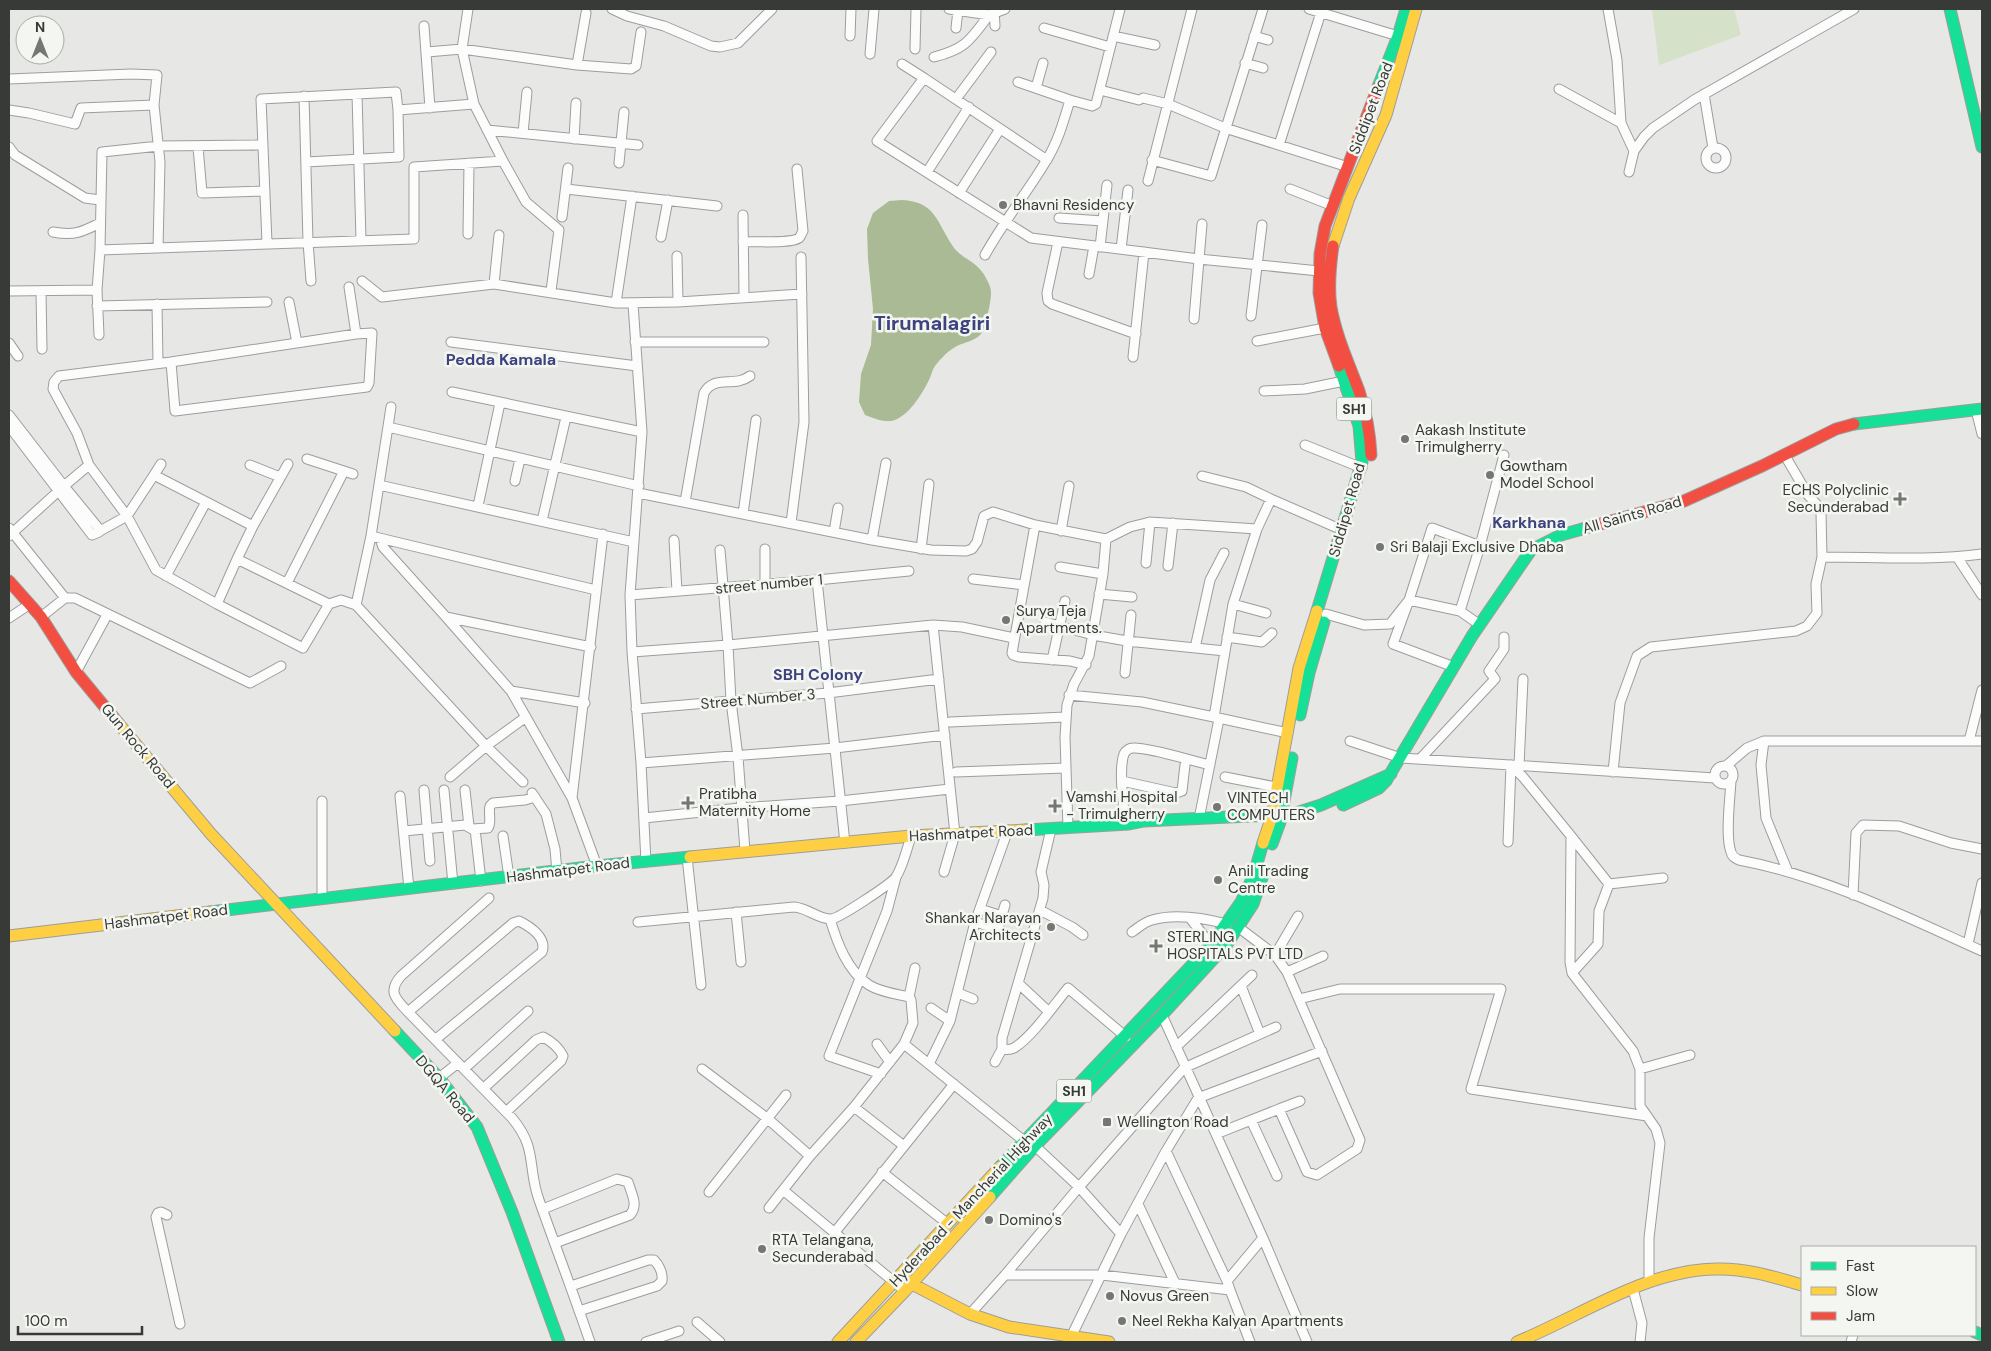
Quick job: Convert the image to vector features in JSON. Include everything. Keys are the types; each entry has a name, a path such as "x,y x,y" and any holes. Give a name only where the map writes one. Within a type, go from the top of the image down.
{"main road":[{"name":"Siddipet Road","path":"1275,819 1276,787 1288,733 1299,668 1362,468 1358,426 1325,328 1319,293 1320,254 1325,226 1398,36 1406,9"},
{"name":"Siddipet Road","path":"1275,819 1308,673 1367,481 1371,452 1366,416 1331,306 1330,261 1336,232 1346,205 1386,114 1416,9"},
{"path":"1950,9 1982,147"},
{"name":"All Saints Road","path":"1275,819 1321,805 1391,774 1480,625 1531,550 1561,535 1684,501 1762,466 1836,429 1979,409"},
{"name":"Gun Rock Road","path":"9,581 41,617 76,672 211,834 275,905"},
{"name":"Hashmatpet Road","path":"9,936 597,866 745,851 911,836 1068,828 1144,821 1199,818 1275,819"},
{"name":"Hashmatpet Road","path":"1127,824 1144,826 1275,819"},
{"name":"Hyderabad - Mancherial Highway","path":"838,1342 948,1224 1162,1016 1227,944 1241,902 1253,878 1275,819"},
{"name":"DGQA Road","path":"275,905 439,1078 477,1127 512,1212 559,1342"},
{"name":"Hyderabad - Mancherial Highway","path":"856,1342 908,1287 1030,1144 1126,1036 1211,945 1232,926"},
{"path":"1517,1342 1540,1334 1649,1282 1683,1273 1713,1269 1746,1270 1801,1285"},
{"path":"897,1278 908,1287 970,1314 1009,1327 1109,1342"}],"street":[{"path":"468,9 462,49 474,104 526,202 559,230 551,292"},
{"path":"612,9 627,16 664,26 720,47 738,43 772,9"},
{"path":"850,36 851,9"},
{"path":"870,54 874,9"},
{"path":"915,49 916,9"},
{"path":"956,28 958,10 992,13 1004,9"},
{"path":"1018,82 1092,106 1098,101 1120,9"},
{"path":"1148,181 1192,9"},
{"path":"1152,160 1211,176 1263,9"},
{"path":"1309,9 1321,11 1398,36"},
{"path":"1608,9 1617,60 1621,123 1634,151"},
{"path":"1629,172 1634,151 1653,128 1704,94 1854,9"},
{"path":"1279,145 1321,11"},
{"path":"577,65 586,13"},
{"path":"992,13 995,26"},
{"path":"934,57 953,52 967,44 992,13"},
{"path":"424,26 430,108"},
{"path":"1044,28 1110,47"},
{"path":"427,52 462,49 577,65 631,70 636,66 641,32"},
{"path":"1113,36 1155,45"},
{"path":"1254,36 1268,40"},
{"path":"956,99 990,52"},
{"path":"1245,62 1263,68"},
{"path":"902,64 1047,160"},
{"path":"1036,88 1043,64"},
{"path":"9,79 157,74 154,105 160,162 158,248"},
{"path":"924,78 877,141 1032,238 1199,259 1319,271"},
{"path":"1559,89 1621,123"},
{"path":"1100,90 1168,104 1225,128 1348,167"},
{"path":"267,244 261,99 396,92 399,157 306,162"},
{"path":"523,133 527,92"},
{"path":"358,94 361,240"},
{"path":"1704,94 1713,148"},
{"path":"304,96 308,242 311,281"},
{"path":"985,255 1004,222 1047,160 1059,134 1070,100"},
{"path":"574,138 576,103"},
{"path":"398,110 474,104"},
{"path":"9,110 75,124 81,108 154,105"},
{"path":"927,172 969,107"},
{"path":"619,163 624,112"},
{"path":"959,193 1000,129"},
{"path":"487,130 638,145"},
{"path":"99,335 96,290 100,250 102,152 159,146 263,145"},
{"path":"9,147 15,155 85,198 100,200"},
{"path":"198,147 202,193 265,191"},
{"path":"100,250 414,239 414,167 503,161"},
{"path":"468,234 469,163"},
{"path":"562,216 568,168"},
{"path":"743,242 798,239 801,235 797,169"},
{"path":"1089,274 1103,221 1107,185"},
{"path":"566,189 717,206"},
{"path":"1290,189 1333,206"},
{"path":"1122,250 1128,190"},
{"path":"616,303 632,196"},
{"path":"662,237 668,200"},
{"path":"744,215 744,296"},
{"path":"1059,218 1103,221"},
{"path":"53,232 69,235 83,232 100,223"},
{"path":"1194,319 1202,224"},
{"path":"1250,316 1262,225"},
{"path":"494,284 499,235"},
{"path":"1058,242 1046,293 1048,301 1136,334"},
{"path":"1133,357 1144,252"},
{"path":"677,256 678,302"},
{"path":"791,523 804,422 801,257"},
{"path":"362,281 382,297 494,284 633,304 802,294"},
{"path":"349,287 356,334"},
{"path":"9,292 96,290"},
{"path":"41,291 42,349"},
{"path":"98,306 267,302"},
{"path":"289,302 297,343"},
{"path":"157,304 158,363"},
{"path":"633,304 642,432 630,594 646,862"},
{"path":"1257,341 1325,328"},
{"path":"171,362 174,411 366,387 369,383 372,333 59,376 54,382 53,388 77,433 89,465 127,516 156,570 303,648 329,604 341,600 356,605 486,746 523,782"},
{"path":"451,342 637,366"},
{"path":"635,342 764,342"},
{"path":"9,343 18,356"},
{"path":"685,502 704,393 708,386 713,383 740,381 750,376"},
{"path":"1264,391 1305,389 1344,381"},
{"path":"452,392 642,432"},
{"path":"478,506 500,403"},
{"path":"356,605 375,537 379,485 391,407"},
{"path":"1979,409 1982,434"},
{"path":"9,415 61,488"},
{"path":"542,521 566,417"},
{"path":"743,514 756,420"},
{"path":"9,426 100,532 127,516 161,464"},
{"path":"388,427 520,459 554,465 685,502 872,540 921,548 966,551 972,549 977,542 984,516 988,513 999,512 1035,525 1106,539 1130,527 1150,522 1258,529"},
{"path":"1305,445 1362,468"},
{"path":"1612,772 1620,703 1636,656 1651,647 1796,631 1807,626 1817,613 1816,584 1822,557 1822,513 1784,454"},
{"path":"1460,611 1480,546 1504,455"},
{"path":"307,459 353,474"},
{"path":"515,481 520,459"},
{"path":"872,540 886,463"},
{"path":"217,604 253,526 288,464"},
{"path":"65,598 10,532 89,465"},
{"path":"250,465 280,477"},
{"path":"287,583 344,471"},
{"path":"154,475 253,526"},
{"path":"1202,476 1246,487 1342,530"},
{"path":"921,548 929,484"},
{"path":"379,485 634,542"},
{"path":"1061,531 1069,486"},
{"path":"1199,818 1210,766 1233,604 1258,529 1271,499"},
{"path":"166,576 206,502"},
{"path":"834,532 838,508"},
{"path":"1146,563 1150,522"},
{"path":"1168,566 1173,523"},
{"path":"1035,525 1014,638 1013,655 1070,661 1086,665"},
{"path":"1454,667 1393,644 1432,528 1480,546"},
{"path":"572,798 604,534"},
{"path":"375,537 596,590"},
{"path":"375,537 511,691 572,798 597,866"},
{"path":"1068,828 1065,717 1069,695 1086,665 1093,635 1103,574 1106,539"},
{"path":"674,540 677,591"},
{"path":"765,549 765,584"},
{"path":"720,550 731,701 738,757 740,808 745,851"},
{"path":"1195,648 1210,580 1224,552"},
{"path":"1822,557 1957,558 1982,554"},
{"path":"1957,558 1982,595"},
{"path":"237,560 329,604"},
{"path":"1060,567 1103,574"},
{"name":"street number 1","path":"630,594 724,588 909,571"},
{"path":"973,578 1024,585"},
{"path":"817,580 844,843"},
{"path":"1099,594 1132,597"},
{"path":"41,617 65,598 75,598 250,683 281,666"},
{"path":"1326,614 1364,625 1390,624 1409,600"},
{"path":"1409,600 1460,611 1480,625"},
{"path":"1052,660 1064,601"},
{"path":"9,618 30,604"},
{"path":"1233,604 1266,613"},
{"path":"76,672 107,615"},
{"path":"1125,673 1131,615"},
{"path":"446,616 591,647"},
{"path":"1045,622 1093,635 1127,641 1225,651"},
{"path":"632,652 728,645 933,625 962,628 1014,638"},
{"path":"933,625 955,834 944,872"},
{"path":"1227,637 1262,642 1272,633"},
{"path":"1420,760 1495,680 1489,671 1504,649 1504,637"},
{"name":"Street Number 3","path":"636,709 828,693 939,679"},
{"path":"1508,842 1523,679"},
{"path":"1969,741 1982,690"},
{"path":"511,691 584,703"},
{"path":"1069,695 1142,702 1288,733"},
{"path":"450,777 486,746 526,717"},
{"path":"950,722 1065,717"},
{"path":"641,763 738,757 945,735"},
{"path":"1350,741 1400,758 1715,778 1722,784 1731,781"},
{"path":"1715,778 1716,771 1719,768 1726,766 1747,748 1764,741 1982,741"},
{"path":"1764,741 1762,765 1766,818 1788,872"},
{"path":"1127,824 1121,771 1124,754 1127,750 1132,748 1210,766"},
{"path":"1122,780 1180,793 1182,791 1185,765"},
{"path":"1515,765 1609,884"},
{"path":"1726,766 1732,771 1733,778 1731,781 1729,844 1733,856 1739,860 1819,881 1982,951"},
{"path":"956,772 1066,768"},
{"path":"1225,777 1276,787"},
{"path":"644,818 740,808 840,801 950,789"},
{"path":"424,790 430,861"},
{"path":"444,790 452,884"},
{"path":"465,790 481,881"},
{"path":"404,831 489,827 490,806 533,795 546,814 551,830 557,872"},
{"path":"400,796 409,889"},
{"path":"322,801 322,899"},
{"path":"1853,895 1856,833 1863,826 1899,826 1951,843 1982,849"},
{"path":"995,1062 1002,1048 1002,1038 1040,910 1044,893 1041,872 1051,829"},
{"path":"929,1064 950,1020 975,922 1008,830"},
{"path":"503,836 509,877"},
{"path":"881,1074 829,1056 887,911 896,876 911,836"},
{"path":"1571,836 1570,962 1572,974 1633,1051 1640,1069 1640,1106 1656,1129 1660,1143 1649,1238 1649,1282"},
{"path":"687,857 701,985"},
{"path":"638,922 794,907 804,908 817,915 835,919 862,902 896,876"},
{"path":"1609,884 1663,878"},
{"path":"1968,944 1982,882"},
{"path":"1572,974 1598,944 1599,911 1609,884"},
{"path":"489,898 396,982 394,994 408,1012 484,1088 523,1133 530,1149 537,1190 543,1209 590,1342"},
{"path":"975,922 998,929 1006,905"},
{"path":"980,909 1002,916"},
{"path":"1040,910 1072,927 1083,936"},
{"path":"736,912 741,962"},
{"path":"1274,955 1298,916"},
{"path":"1190,918 1211,945"},
{"path":"1132,932 1152,920 1190,918 1232,926 1274,955 1287,972 1322,1051 1360,1140 1358,1149 1317,1175 1312,1175 1308,1172 1279,1109"},
{"path":"769,1208 810,1156 881,1074 904,1044 913,1023 912,1000 909,997 878,989 860,977 840,948 830,919"},
{"path":"408,1012 513,923 520,921 543,940 544,947 542,952 436,1039"},
{"path":"1287,972 1323,956"},
{"path":"909,997 915,968"},
{"path":"1176,1047 1252,975"},
{"path":"1018,983 1048,1012"},
{"path":"1240,986 1260,1034"},
{"path":"1002,1048 1008,1050 1014,1048 1028,1035 1068,988 1126,1036"},
{"path":"1299,999 1340,989 1501,989 1471,1089 1647,1116"},
{"path":"958,994 973,999"},
{"path":"932,1008 950,1020"},
{"path":"439,1078 461,1066 528,1011"},
{"path":"1162,1016 1308,1342"},
{"path":"970,1314 1184,1068 1276,1027"},
{"path":"484,1088 536,1040 543,1037 549,1040 561,1052 563,1056 561,1061 506,1112"},
{"path":"877,1044 890,1062"},
{"path":"904,1044 1030,1144 1079,1187 1121,1234"},
{"path":"1071,1337 1121,1234 1166,1151 1198,1098 1322,1051"},
{"path":"1640,1069 1690,1055"},
{"path":"702,1069 768,1119 810,1156"},
{"path":"835,1232 954,1084"},
{"path":"709,1192 786,1095"},
{"path":"1216,1134 1300,1101"},
{"path":"854,1107 904,1146"},
{"path":"1251,1120 1277,1176"},
{"path":"1166,1151 1227,1281 1250,1342"},
{"path":"882,1172 948,1224"},
{"path":"543,1209 617,1179 628,1182 635,1205 634,1211 630,1215 555,1243"},
{"path":"783,1190 897,1278"},
{"path":"1138,1204 1175,1283"},
{"path":"166,1215 161,1212 158,1213 156,1218 180,1324"},
{"path":"1227,1281 1263,1238"},
{"path":"571,1286 648,1260 654,1260 658,1264 662,1276 662,1281 657,1286 579,1311"},
{"path":"1005,1276 1102,1275 1230,1290"},
{"path":"1633,1289 1642,1323 1640,1342"},
{"path":"697,1322 720,1342"},
{"path":"646,1342 679,1331"}],"shaded area":[{"path":"1652,9 1734,9 1741,35 1659,65"},
{"path":"902,200 921,204 933,214 956,250 975,264 984,274 990,288 991,297 981,334 973,340 954,347 945,354 934,368 926,386 914,405 897,419 888,421 878,420 865,415 859,402 861,374 871,345 873,309 867,229 873,213 889,201"}],"traffic: fast":[{"path":"1378,87 1398,36 1406,9"},
{"path":"1950,9 1982,147"},
{"path":"1317,611 1362,462 1359,426 1339,366"},
{"path":"1854,424 1982,409"},
{"path":"1343,805 1379,788 1386,781 1472,636 1531,550 1561,535 1593,526"},
{"path":"1300,715 1309,673 1324,622"},
{"path":"1272,844 1280,822 1292,758"},
{"path":"1026,830 1129,824 1144,821 1293,814 1321,805 1391,774"},
{"path":"1000,1167 1211,945 1241,902 1253,877 1263,843"},
{"path":"210,912 597,866 690,857"},
{"path":"990,1197 1035,1146 1162,1015 1227,944 1253,904 1264,872"},
{"path":"395,1031 439,1078 477,1127 512,1212 559,1342"},
{"path":"1976,1332 1982,1335"}],"traffic: slow":[{"path":"1333,246 1349,198 1386,115 1416,9"},
{"path":"1263,843 1272,816 1299,668 1317,611"},
{"path":"118,723 211,834 395,1031"},
{"path":"690,857 911,836 1026,830"},
{"path":"9,936 210,912"},
{"path":"838,1342 1000,1167"},
{"path":"856,1342 990,1197"},
{"path":"1517,1342 1614,1296 1664,1277 1690,1271 1738,1270 1801,1285"},
{"path":"901,1274 912,1284 970,1314 1009,1327 1109,1342"}],"traffic: jam":[{"path":"1339,366 1325,328 1319,293 1320,254 1325,226 1378,87"},
{"path":"1333,246 1330,277 1331,307 1339,339 1364,407 1371,455"},
{"path":"1593,526 1684,501 1762,466 1836,429 1854,424"},
{"path":"9,581 41,617 76,672 118,723"}],"place":[{"name":"Bhavni Residency","path":"1003,205"},
{"name":"Aakash Institute Trimulgherry","path":"1405,439"},
{"name":"Gowtham Model School","path":"1490,475"},
{"name":"ECHS Polyclinic Secunderabad","path":"1900,499"},
{"name":"Sri Balaji Exclusive Dhaba","path":"1380,547"},
{"name":"Surya Teja Apartments.","path":"1006,620"},
{"name":"Pratibha Maternity Home","path":"688,803"},
{"name":"Vamshi Hospital - Trimulgherry","path":"1055,806"},
{"name":"VINTECH COMPUTERS","path":"1217,807"},
{"name":"Anil Trading Centre","path":"1218,880"},
{"name":"Shankar Narayan Architects","path":"1051,927"},
{"name":"STERLING HOSPITALS PVT LTD","path":"1156,946"},
{"name":"Wellington Road","path":"1107,1122"},
{"name":"Domino's","path":"989,1220"},
{"name":"RTA Telangana, Secunderabad","path":"762,1249"},
{"name":"Novus Green","path":"1110,1296"},
{"name":"Neel Rekha Kalyan Apartments","path":"1122,1321"}],"district":[{"name":"Tirumalagiri","path":"932,323"},
{"name":"Pedda Kamala","path":"501,359"},
{"name":"Karkhana","path":"1529,522"},
{"name":"SBH Colony","path":"818,674"}]}
